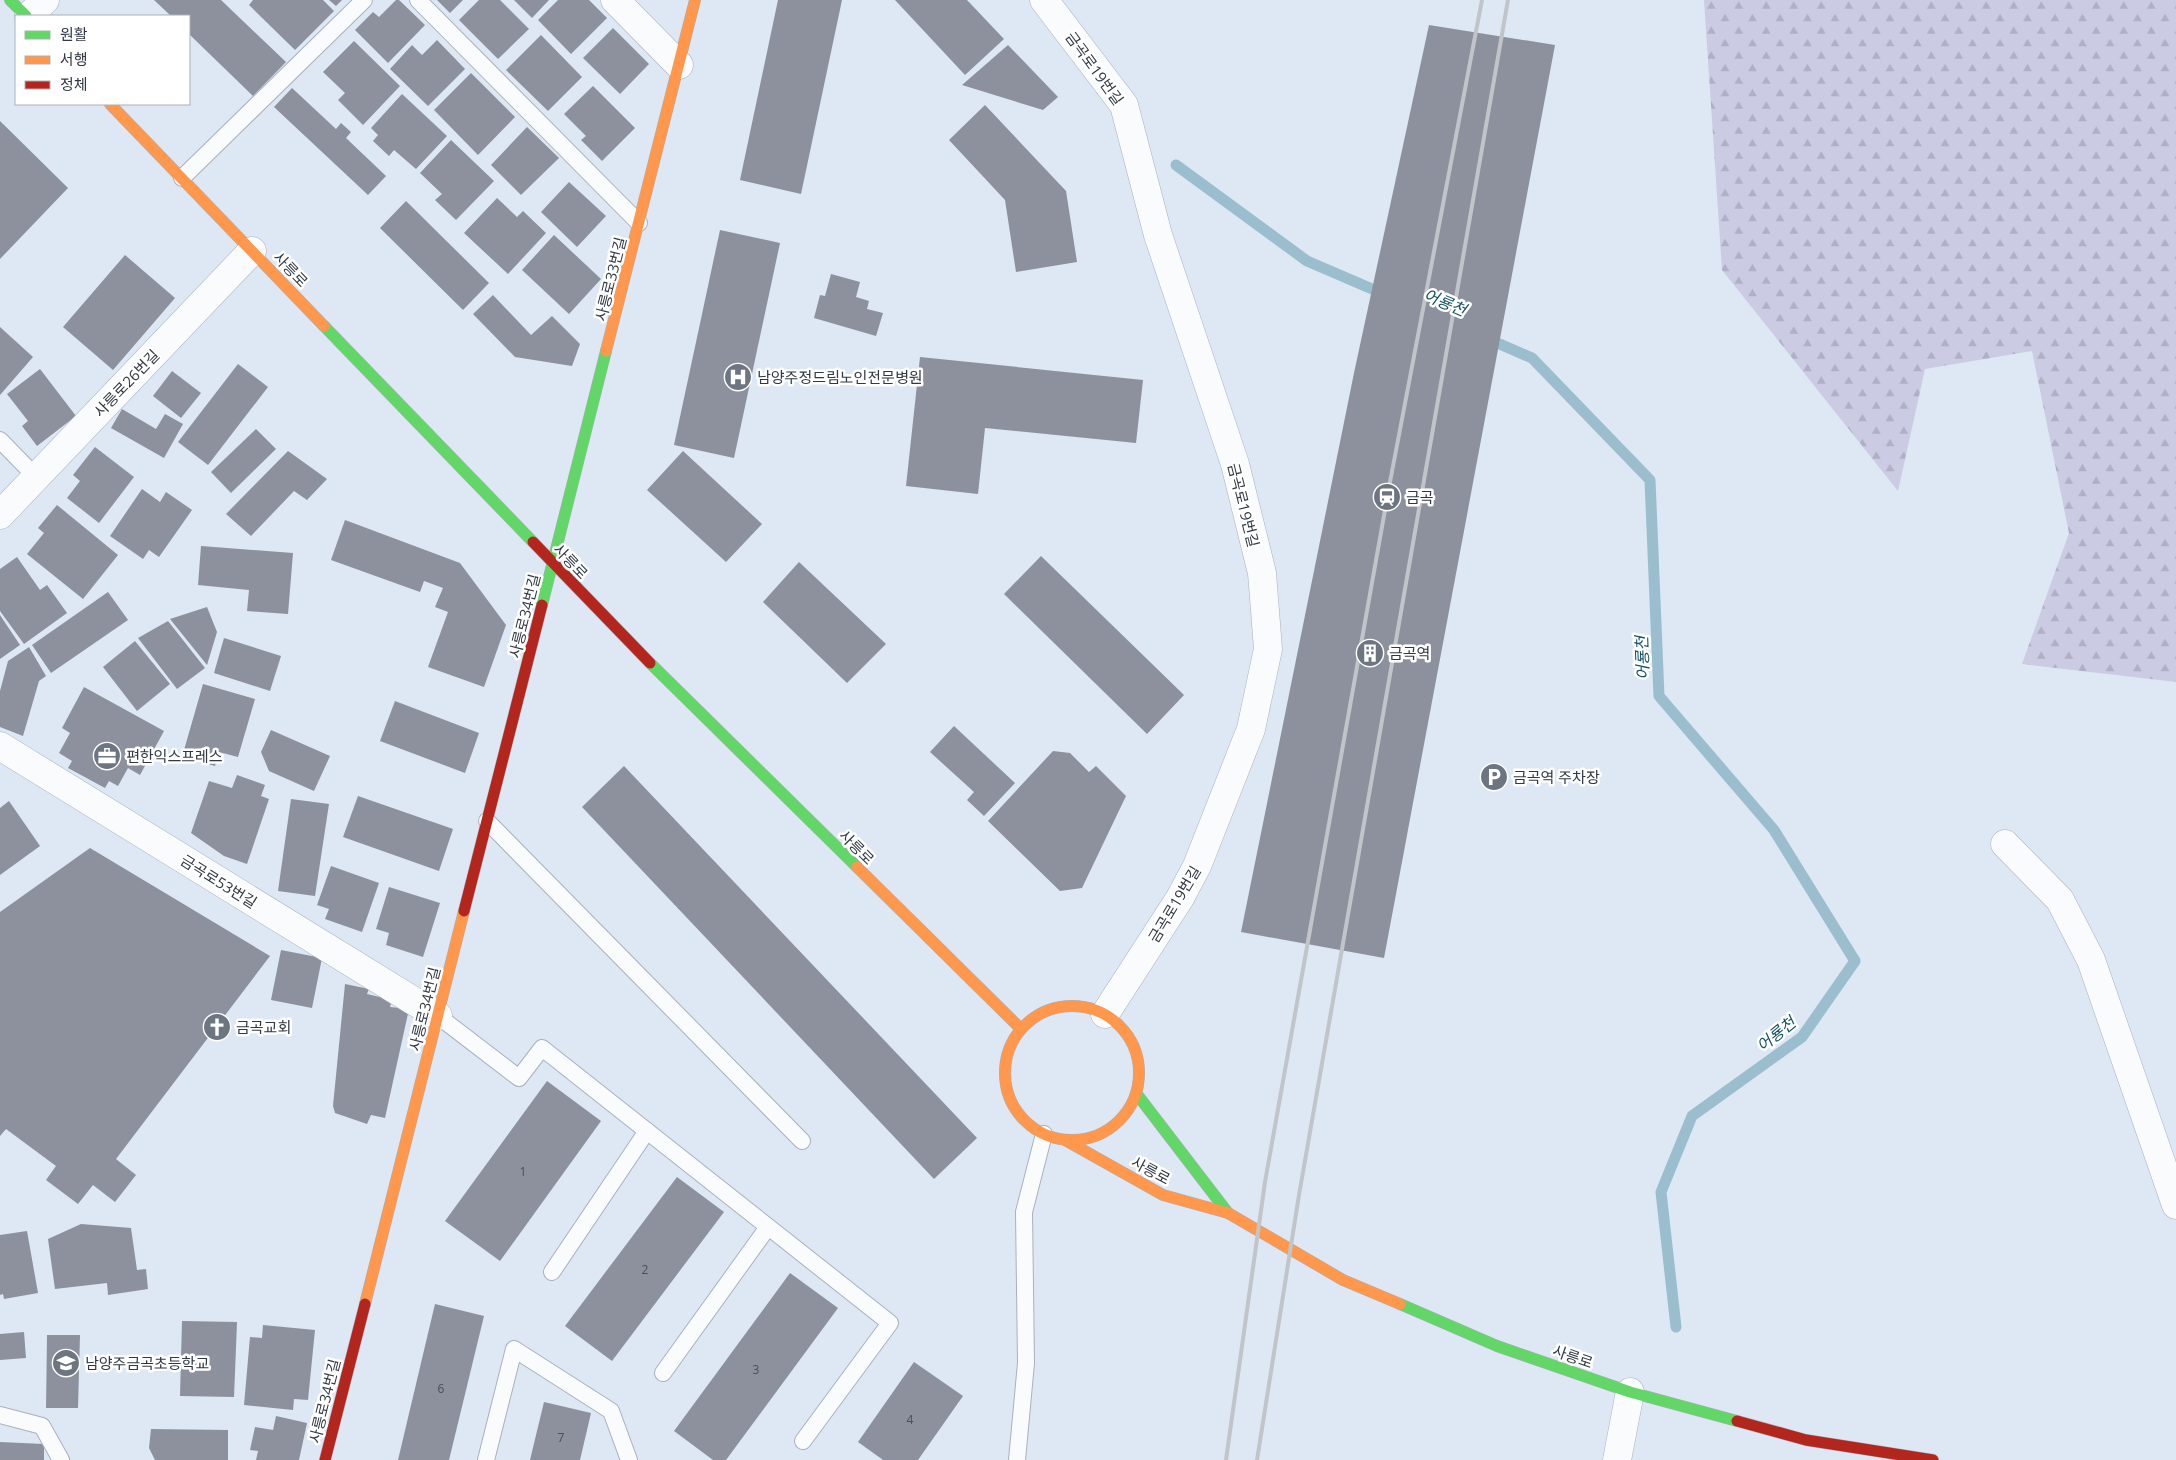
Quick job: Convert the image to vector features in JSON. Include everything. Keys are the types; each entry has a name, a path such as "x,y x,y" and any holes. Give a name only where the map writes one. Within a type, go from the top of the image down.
{"street":[{"path":"10,0 27,15"},
{"path":"29,15 44,0"},
{"path":"615,0 679,65"},
{"name":"사릉로33번길","path":"553,564 695,0"},
{"name":"금곡로19번길","path":"1044,0 1124,105 1158,236 1235,464 1262,573 1268,649 1251,729 1197,866 1180,898 1104,1014"},
{"name":"사릉로","path":"111,105 664,678 1021,1029"},
{"name":"사릉로26번길","path":"0,515 252,251"},
{"name":"사릉로34번길","path":"325,1460 553,564"},
{"name":"금곡로53번길","path":"0,746 438,1016"},
{"path":"2006,844 2060,900 2091,960 2176,1205"},
{"name":"사릉로","path":"1065,1140 1088,1138 1109,1129 1126,1113 1136,1093 1139,1070 1134,1048 1122,1028 1104,1014 1083,1006 1060,1006 1039,1014 1021,1029 1010,1046 1004,1066 1006,1087 1013,1106 1026,1123 1044,1134 1065,1140 1163,1196 1228,1213 1343,1280 1497,1346 1630,1392 1806,1440 1933,1460"},
{"name":"사릉로","path":"1136,1093 1228,1213"},
{"path":"1617,1460 1630,1392"}],"lane":[{"path":"182,178 364,0"},
{"path":"418,0 639,223"},
{"path":"0,440 36,477"},
{"path":"488,821 802,1141"},
{"path":"438,1016 519,1078 542,1048 890,1323 803,1441"},
{"path":"552,1272 647,1131"},
{"path":"1017,1460 1026,1363 1024,1212 1044,1134"},
{"path":"663,1374 768,1227"},
{"path":"486,1460 514,1349 611,1411 629,1460"},
{"path":"0,1415 42,1426 62,1460"}],"green space":[{"path":"1704,0 2176,0 2176,682 2022,664 2069,533 2032,351 1925,369 1898,491 1722,270"}],"building":[{"path":"154,0 221,0 286,62 253,96 190,35 190,15 170,15"},
{"path":"253,0 323,0 334,11 295,50 249,5"},
{"path":"329,0 342,0 336,6"},
{"path":"396,0 399,0 425,25 388,63 355,30 373,12 379,17"},
{"path":"437,0 463,0 450,13"},
{"path":"479,0 500,0 529,29 498,59 459,20"},
{"path":"514,0 549,0 532,18"},
{"path":"558,0 589,0 607,18 571,54 538,20"},
{"path":"778,0 842,0 801,194 740,180"},
{"path":"895,0 967,0 1004,39 965,75"},
{"name":"금곡역","path":"1429,25 1555,45 1384,958 1241,932 1354,373"},
{"path":"613,28 649,64 620,94 583,58"},
{"path":"541,35 582,77 548,111 506,70"},
{"path":"437,40 465,69 428,106 390,69 412,45 422,55"},
{"path":"354,41 400,86 363,125 338,100 345,93 323,72"},
{"path":"1008,45 1058,97 1043,110 962,85"},
{"path":"471,73 515,117 478,155 434,110"},
{"path":"593,86 635,128 602,161 581,140 586,136 564,114"},
{"path":"292,88 336,129 341,123 351,132 346,138 386,176 368,195 274,107"},
{"path":"402,94 447,136 416,169 394,150 389,156 373,141 378,135 371,128"},
{"path":"985,105 1066,191 1077,262 1016,272 1005,200 949,140"},
{"path":"0,121 68,188 0,259"},
{"path":"527,127 559,158 521,195 491,165"},
{"path":"451,140 494,181 456,220 435,200 442,194 420,173"},
{"path":"569,182 606,216 577,247 541,212"},
{"path":"497,198 517,217 523,211 546,233 508,274 464,233"},
{"path":"406,201 489,283 463,310 380,228"},
{"path":"720,230 780,243 734,458 674,445"},
{"path":"554,235 601,279 569,314 522,270"},
{"path":"125,255 175,298 113,370 63,327"},
{"path":"831,274 860,282 856,297 869,301 867,309 883,313 876,336 814,318 820,295 825,296"},
{"path":"493,295 531,335 552,316 580,344 572,366 515,357 473,314"},
{"path":"0,327 33,357 0,395"},
{"path":"920,357 1143,380 1136,443 985,428 978,494 906,486"},
{"path":"238,364 268,387 208,465 178,442"},
{"path":"40,369 76,416 37,446 22,426 28,421 7,394"},
{"path":"172,371 201,393 181,418 153,396"},
{"path":"122,409 156,429 165,414 183,424 164,458 111,428"},
{"path":"256,429 276,449 231,493 211,472"},
{"path":"95,447 134,477 99,523 67,498 80,481 73,475"},
{"path":"288,451 327,479 307,500 294,491 251,536 226,514"},
{"path":"683,451 762,524 726,562 647,490"},
{"path":"142,489 160,502 166,492 192,510 159,557 149,550 143,559 110,536"},
{"path":"57,505 118,555 83,599 27,554 44,533 38,528"},
{"path":"345,520 460,563 506,625 484,687 428,667 448,612 435,607 443,588 424,581 420,592 331,560"},
{"path":"201,546 293,553 288,614 247,611 249,590 198,585"},
{"path":"1041,556 1184,695 1147,734 1004,594"},
{"path":"17,557 40,590 47,585 67,613 24,644 0,611 0,569"},
{"path":"799,562 886,644 847,683 763,602"},
{"path":"108,592 128,620 51,673 32,645"},
{"path":"207,607 217,632 207,665 170,619"},
{"path":"0,615 20,645 0,659"},
{"path":"168,621 205,668 177,689 138,638"},
{"path":"224,638 281,656 270,691 214,673"},
{"path":"135,641 170,684 137,711 103,667"},
{"path":"29,647 46,676 39,681 23,736 0,727 0,691 8,661"},
{"path":"203,684 255,699 238,757 219,752 215,766 182,757"},
{"path":"84,687 164,731 140,775 128,768 118,786 109,781 105,788 68,768 72,761 59,753 70,733 62,728"},
{"path":"395,701 479,733 465,773 380,741"},
{"path":"954,726 1015,783 984,816 967,800 974,792 930,752"},
{"path":"271,730 330,756 314,791 269,771 261,752"},
{"path":"1053,751 1070,753 1089,772 1096,766 1126,796 1082,888 1060,891 988,821"},
{"path":"624,766 977,1138 934,1179 582,807"},
{"path":"237,775 265,785 261,796 269,799 247,864 224,856 191,833 209,781 232,788"},
{"path":"358,796 453,829 439,871 343,837"},
{"path":"291,799 329,804 315,896 278,891"},
{"path":"9,801 40,846 0,875 0,808"},
{"path":"90,848 270,956 116,1159 136,1175 115,1202 93,1185 78,1204 46,1180 56,1166 6,1129 0,1136 0,912"},
{"path":"331,866 379,883 362,932 325,919 329,909 317,905"},
{"path":"389,887 440,903 423,957 386,945 389,933 376,929"},
{"path":"281,950 322,958 312,1008 271,1000"},
{"path":"345,984 369,989 367,994 392,1000 390,1007 409,1009 385,1118 371,1115 367,1124 335,1113 333,1106"},
{"path":"547,1081 601,1121 500,1261 445,1221"},
{"path":"677,1177 724,1212 612,1361 565,1326"},
{"path":"81,1224 131,1228 137,1270 146,1269 148,1289 108,1295 107,1283 55,1289 48,1239"},
{"path":"27,1231 38,1293 4,1299 3,1294 0,1295 0,1235"},
{"path":"790,1273 838,1308 726,1460 713,1460 674,1431"},
{"path":"435,1304 484,1316 449,1460 398,1460"},
{"path":"182,1321 237,1322 234,1397 180,1396"},
{"path":"263,1325 315,1330 308,1400 294,1399 293,1410 244,1405 250,1337 262,1338"},
{"path":"24,1332 26,1358 0,1360 0,1334"},
{"path":"47,1335 80,1335 78,1408 46,1408"},
{"path":"914,1362 963,1396 918,1460 883,1460 858,1442"},
{"path":"544,1402 591,1413 580,1460 530,1460"},
{"path":"276,1416 307,1423 299,1460 256,1460 258,1451 250,1450 255,1427 273,1430"},
{"path":"151,1429 228,1430 228,1460 155,1460 149,1448"},
{"path":"0,1442 44,1444 44,1460 0,1460"}],"waterway":[{"name":"어룡천","path":"1176,165 1307,261 1386,295"},
{"name":"어룡천","path":"1486,338 1532,358 1650,480 1659,696 1774,830 1855,961 1802,1037 1692,1116 1661,1192 1676,1327"}],"railway":[{"path":"1226,1460 1265,1182 1390,482 1482,0"},
{"path":"1257,1460 1299,1195 1508,0"}],"traffic: fast":[{"path":"10,0 25,15"},
{"path":"324,326 533,542"},
{"path":"542,605 606,351"},
{"path":"650,663 857,867"},
{"path":"1136,1093 1228,1213"},
{"path":"1400,1304 1497,1346 1630,1392 1737,1421"}],"traffic: slow":[{"path":"606,351 695,0"},
{"path":"111,105 324,326"},
{"path":"857,867 1021,1029"},
{"path":"365,1304 464,911"},
{"path":"1072,1006 1098,1011 1109,1017 1119,1026 1128,1036 1134,1047 1139,1073 1134,1099 1128,1110 1119,1120 1109,1129 1098,1135 1072,1140 1046,1135 1035,1129 1025,1120 1016,1110 1010,1099 1005,1073 1010,1047 1016,1036 1025,1026 1035,1017 1046,1011 1072,1006"},
{"path":"1065,1140 1163,1195 1228,1213 1343,1280 1400,1304"}],"traffic: jam":[{"path":"533,542 650,663"},
{"path":"464,911 542,605"},
{"path":"325,1460 365,1304"},
{"path":"1737,1421 1806,1440 1933,1460"}],"place":[{"name":"남양주정드림노인전문병원","path":"738,377"},
{"name":"금곡","path":"1387,497"},
{"name":"금곡역","path":"1370,653"},
{"name":"편한익스프레스","path":"107,756"},
{"name":"금곡역 주차장","path":"1494,777"},
{"name":"금곡교회","path":"217,1027"},
{"name":"남양주금곡초등학교","path":"66,1363"}]}
